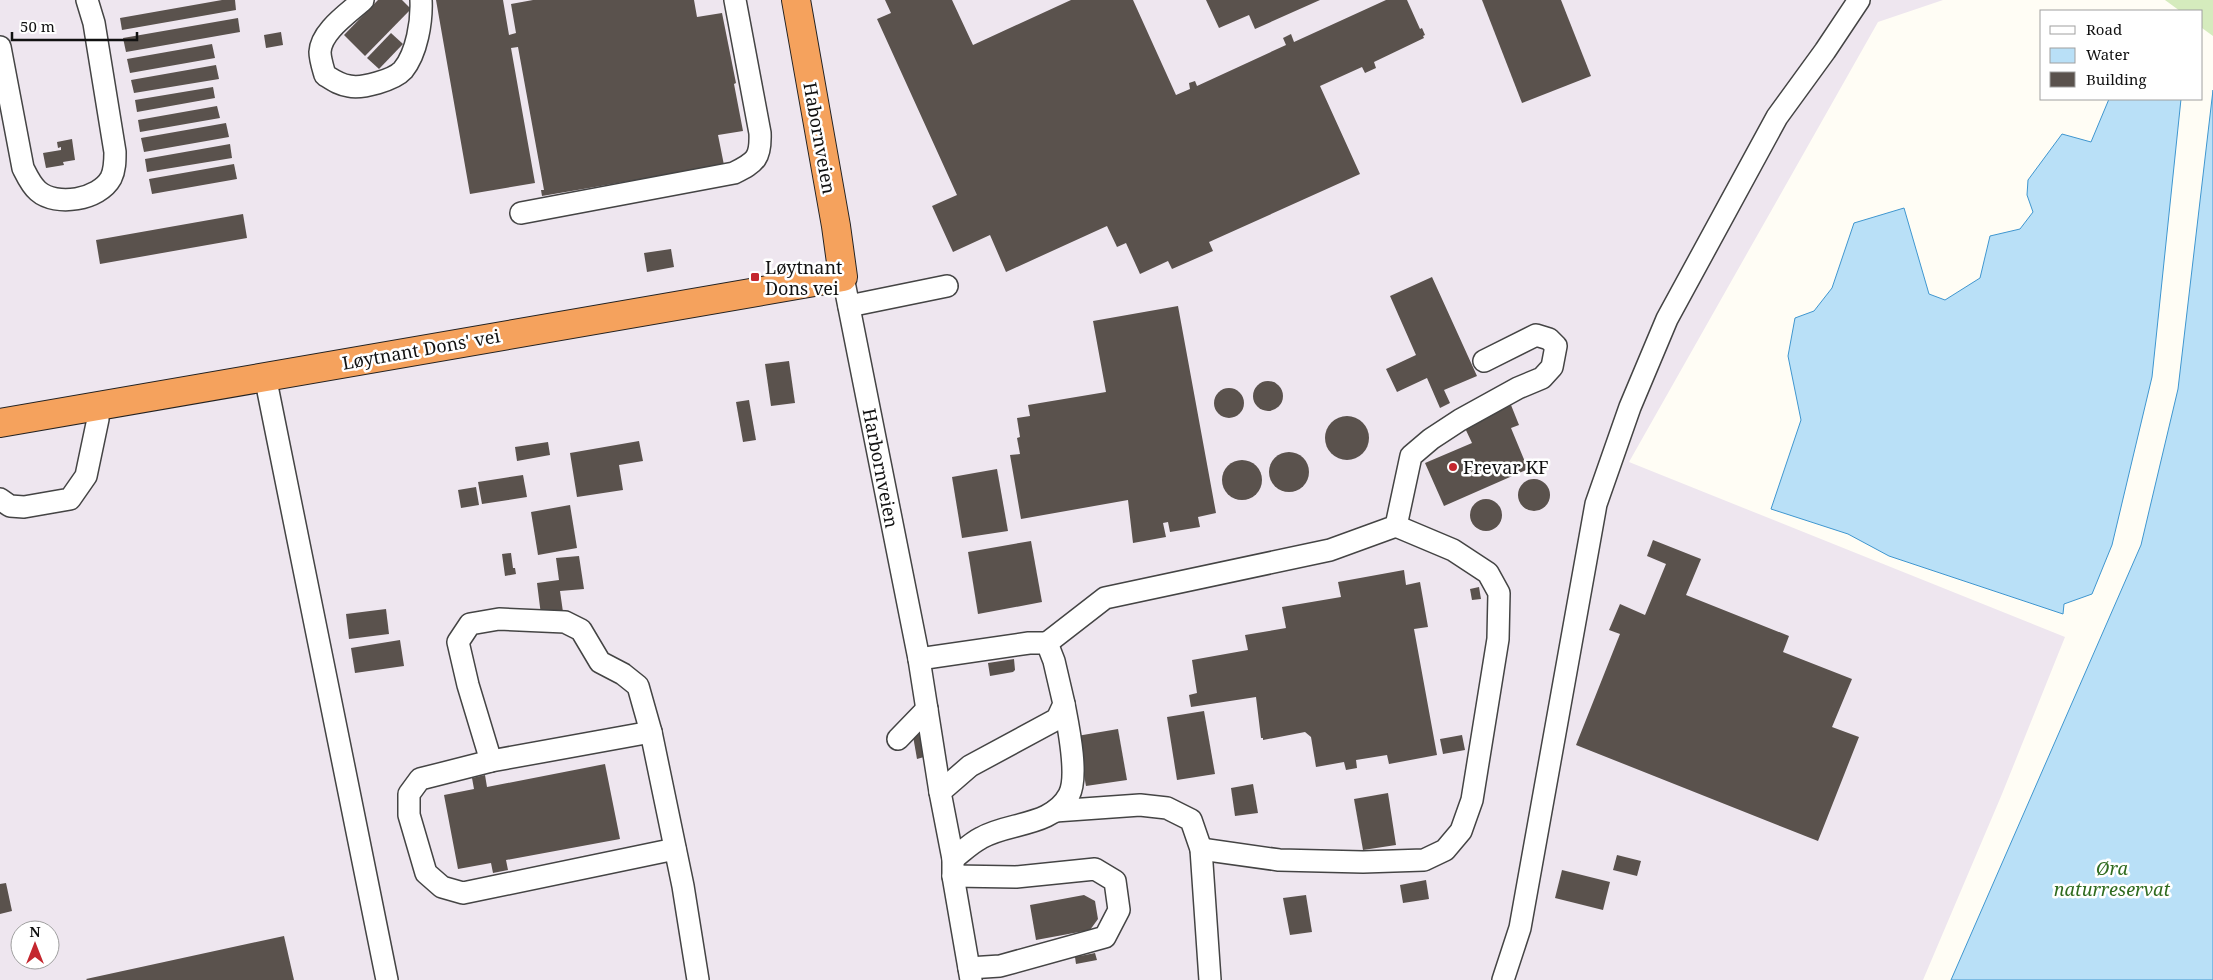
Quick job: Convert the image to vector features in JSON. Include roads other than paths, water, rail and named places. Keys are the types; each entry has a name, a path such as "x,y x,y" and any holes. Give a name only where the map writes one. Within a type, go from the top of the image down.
{"highway":[{"name":"Habornveien","path":"796,0 836,226 843,277"},
{"name":"Løytnant Dons' vei","path":"0,423 843,277"}],"street":[{"path":"0,47 23,168 30,181 38,191 50,198 62,200 94,193 102,188 110,179 115,167 115,152 94,23 87,0"},
{"path":"363,0 330,31 320,51 325,75 335,82 351,87 368,85 391,78 403,70 415,46 421,0"},
{"path":"521,213 734,173 749,166 757,158 761,147 760,133 734,0"},
{"path":"1503,980 1520,928 1596,504 1630,407 1667,320 1777,117 1859,0"},
{"name":"Harbornveien","path":"843,277 919,658 970,974"},
{"path":"849,306 947,286"},
{"path":"1396,526 1411,456 1460,420 1518,388 1542,378 1552,367 1556,346 1549,339 1536,335 1484,361"},
{"path":"265,376 388,980"},
{"path":"0,499 10,506 24,506 70,499 86,476 98,419 97,405"},
{"path":"919,658 1029,643 1047,643 1105,598 1330,550 1396,526 1453,550 1488,573 1499,593 1497,649 1472,800 1461,831 1445,850 1424,860 1363,862 1279,860 1201,849"},
{"path":"491,761 468,685 458,642 470,624 500,618 564,622 581,630 600,662 623,674 638,686 651,732 675,849 698,980"},
{"path":"953,867 981,837 1034,822 1055,811 1070,795 1073,771 1064,704 1054,661 1047,643"},
{"path":"940,792 970,766 1057,719 1064,704"},
{"path":"898,739 927,709"},
{"path":"651,732 491,761 420,779 409,794 409,815 426,873 442,887 463,893 675,849"},
{"path":"1055,811 1140,805 1167,808 1191,820 1201,849 1210,980"},
{"path":"953,867 1016,877 1094,869 1115,882 1119,910 1105,937 970,974"}],"water":[{"name":"Øra naturreservat","path":"2213,90 2213,980 1951,980 2141,545 2178,389"},
{"path":"2109,100 2181,100 2152,377 2112,545 2092,594 2064,604 2063,614 1889,556 1848,534 1771,509 1801,420 1788,356 1795,318 1814,311 1832,288 1854,223 1904,208 1929,294 1945,300 1980,278 1990,236 2020,229 2033,212 2027,195 2028,180 2062,134 2091,142"}],"place":[{"name":"Løytnant Dons vei","path":"755,277"},
{"name":"Frevar KF","path":"1453,467"}]}
